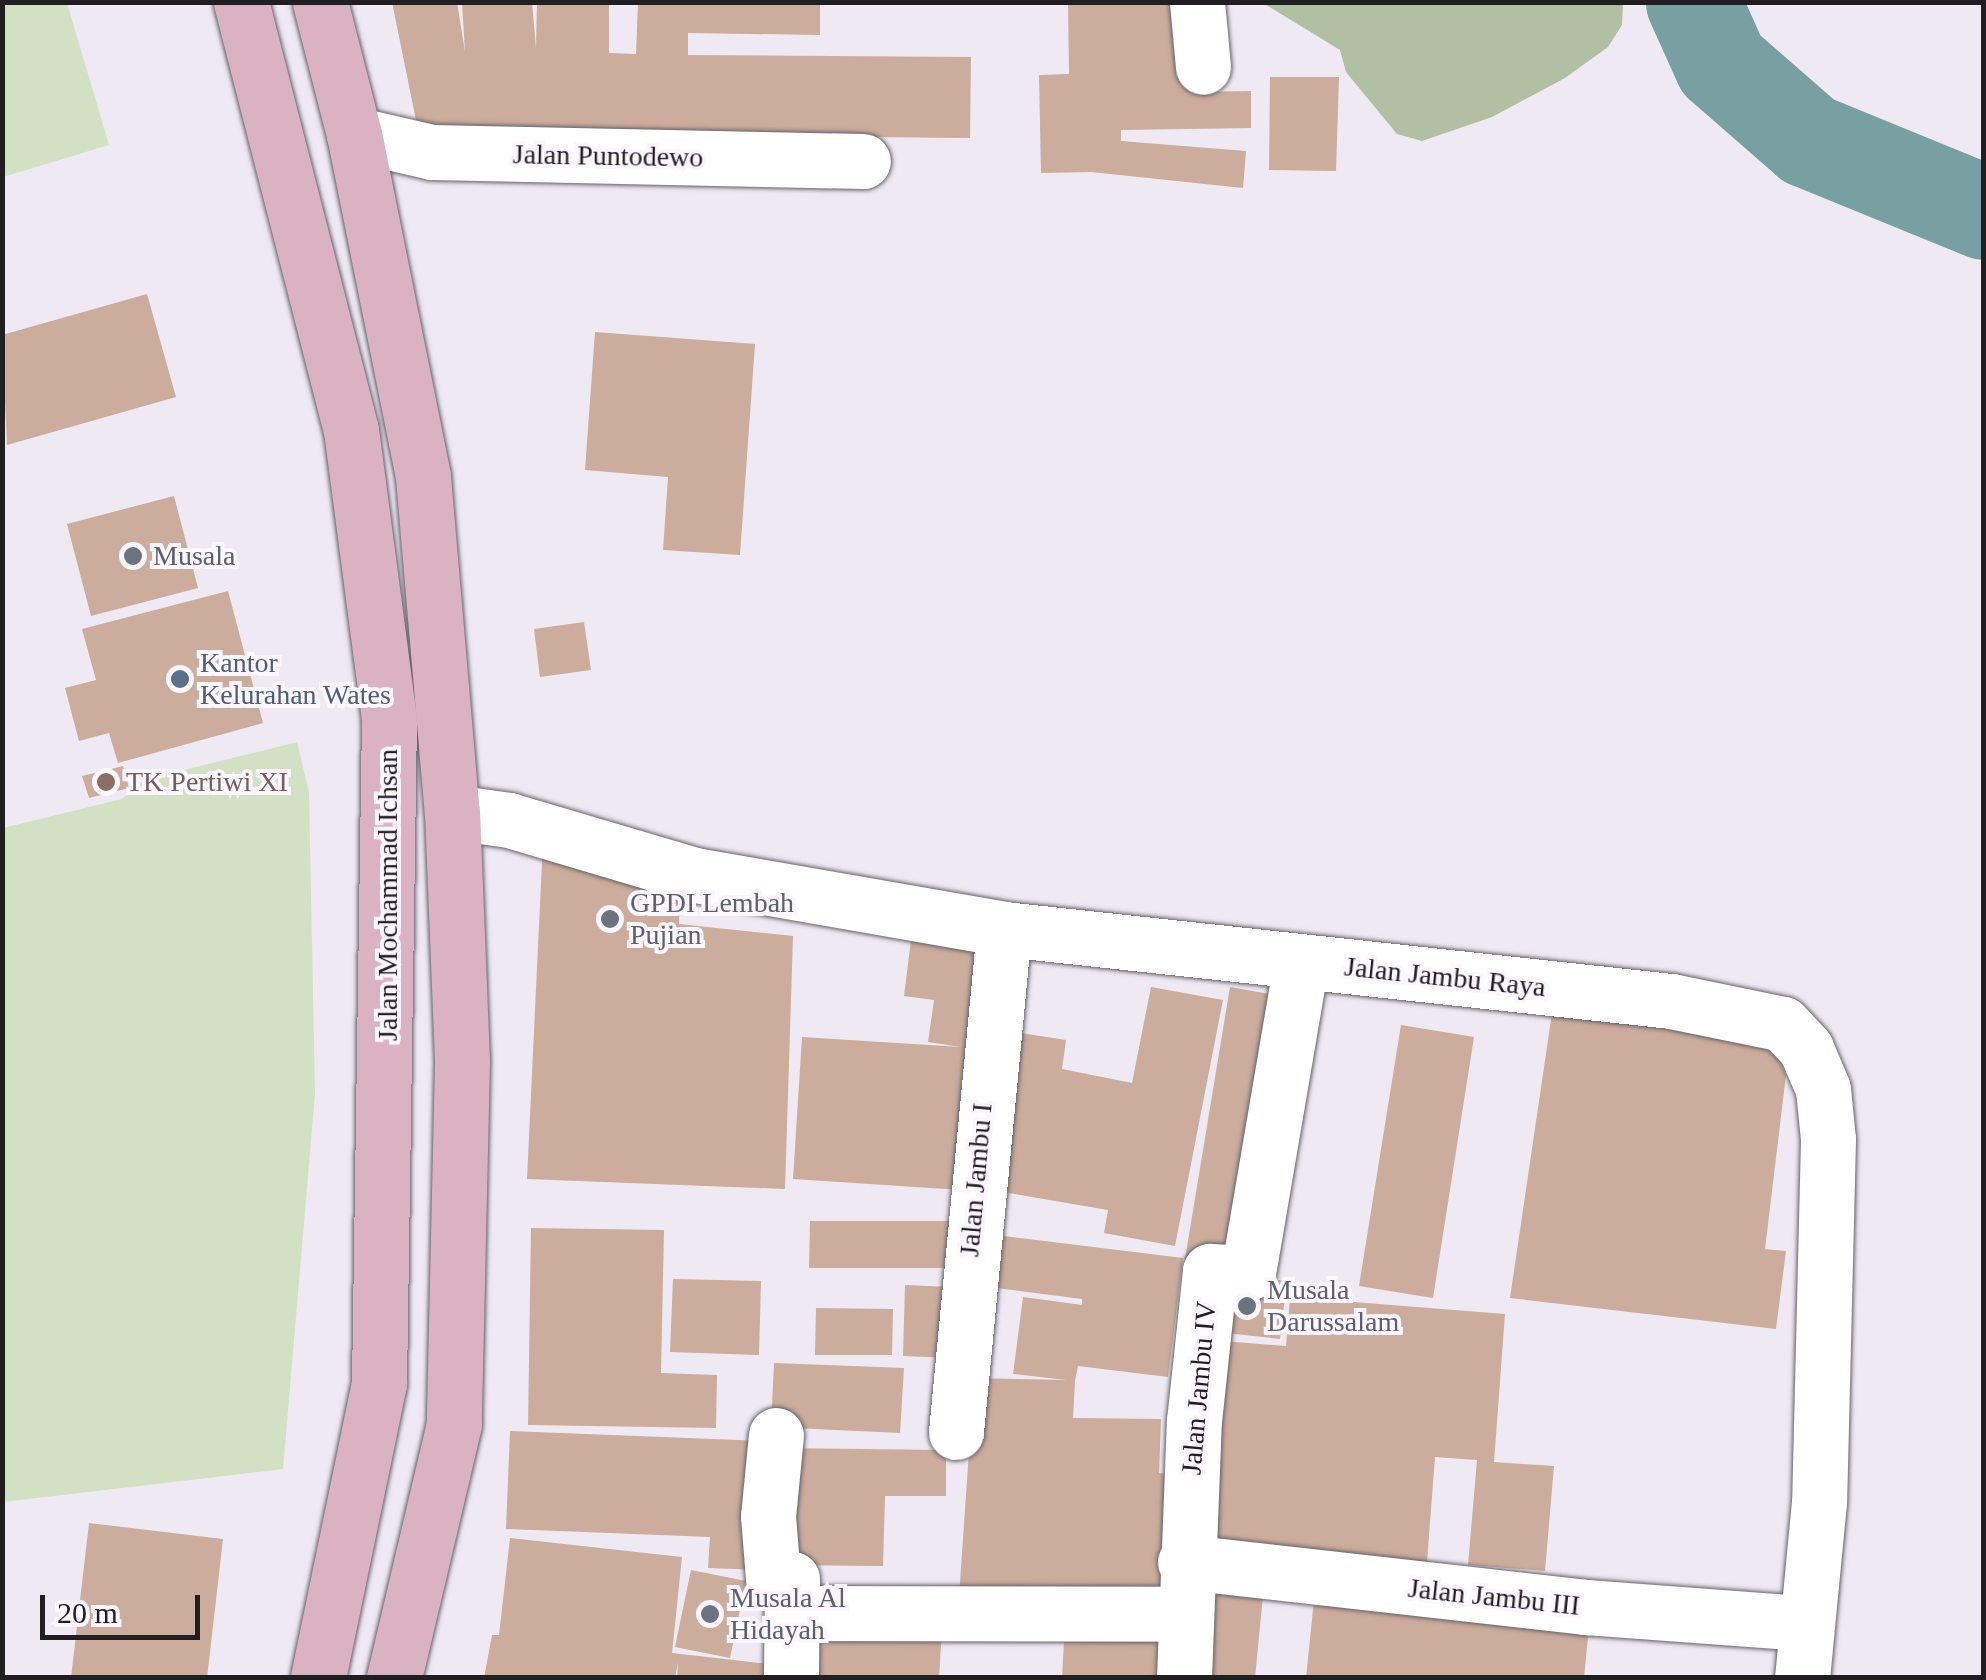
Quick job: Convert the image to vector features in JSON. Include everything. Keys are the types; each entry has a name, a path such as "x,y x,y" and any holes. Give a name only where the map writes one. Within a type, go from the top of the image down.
{"main road":[{"name":"Jalan Mochammad Ichsan","path":"241,2 351,430 389,718 388,1064 380,1383 318,1678"},
{"path":"320,2 354,134 423,477 452,812 462,1061 454,1424 394,1678"},
{"path":"388,1064 462,1061"}],"street":[{"path":"1198,2 1206,37 1204,68"},
{"name":"Jalan Puntodewo","path":"354,134 432,152 864,161"},
{"name":"Jalan Jambu Raya","path":"452,812 509,820 695,875 1004,928 1746,1012 1783,1024 1806,1050 1823,1089 1828,1139 1819,1502 1804,1623 1802,1678"},
{"name":"Jalan Jambu I","path":"956,1432 1004,928"},
{"name":"Jalan Jambu IV","path":"1184,1678 1184,1588 1210,1271 1248,1272 1301,962"},
{"path":"776,1435 768,1516 773,1578 792,1578 791,1678"},
{"name":"Jalan Jambu III","path":"792,1613 1184,1588 1586,1607 1804,1623"}],"green space":[{"path":"3,2 67,3 109,145 3,177"},
{"path":"1263,3 1623,3 1622,25 1608,47 1565,78 1492,117 1422,141 1397,134 1346,72 1340,50"},
{"path":"297,742 309,792 315,1094 283,1469 3,1502 3,828 122,799 144,780"}],"building":[{"path":"392,2 457,2 465,52 462,2 532,2 536,48 537,2 609,2 609,53 636,54 638,2 820,2 820,35 688,33 688,55 971,57 970,138 544,134 421,145"},
{"path":"1068,2 1189,2 1190,92 1251,91 1251,128 1121,130 1121,141 1246,151 1243,188 1091,172 1041,173 1039,75 1069,74"},
{"path":"1270,77 1339,77 1336,171 1269,170"},
{"path":"147,294 176,397 7,445 2,335"},
{"path":"595,332 755,344 740,555 663,550 668,477 585,470"},
{"name":"Musala","path":"174,496 198,588 91,616 67,524"},
{"path":"228,591 263,723 118,763 109,733 79,741 65,688 96,680 82,629"},
{"path":"584,622 591,670 540,677 534,629"},
{"name":"TK Pertiwi XI","path":"123,766 129,788 89,798 82,776"},
{"path":"543,841 681,881 679,924 793,936 785,1189 527,1179"},
{"path":"911,940 985,950 961,1190 793,1179 802,1037 961,1047 928,1042 934,1000 904,996"},
{"path":"1151,987 1223,1000 1175,1246 1104,1233 1108,1210 986,1189 1008,1031 1066,1040 1062,1069 1132,1083"},
{"path":"1230,987 1286,997 1241,1268 1185,1259"},
{"path":"1552,1013 1772,1039 1786,1075 1765,1249 1786,1251 1776,1329 1510,1298"},
{"path":"1401,1025 1474,1037 1433,1298 1359,1286"},
{"path":"810,1221 956,1221 956,1268 809,1268"},
{"path":"531,1228 664,1230 661,1373 717,1375 716,1428 528,1425"},
{"path":"987,1234 1183,1258 1168,1377 1078,1366 1075,1381 1073,1418 1161,1419 1159,1473 1168,1474 1164,1594 959,1597 974,1378 1067,1380 1013,1374 1023,1297 1082,1305 1082,1299 980,1286"},
{"name":"Musala Darussalam","path":"1215,1273 1287,1281 1280,1339 1208,1331"},
{"path":"673,1279 761,1281 759,1355 670,1352"},
{"path":"905,1285 953,1287 950,1358 903,1356"},
{"path":"1290,1297 1505,1314 1494,1462 1554,1466 1545,1571 1468,1565 1477,1460 1435,1457 1427,1562 1193,1544 1211,1340 1286,1346"},
{"path":"816,1308 893,1309 892,1355 815,1355"},
{"path":"774,1363 904,1368 900,1433 771,1427"},
{"path":"510,1431 766,1441 760,1570 708,1568 710,1537 506,1529"},
{"path":"779,1448 946,1450 946,1496 885,1496 883,1566 777,1565"},
{"path":"89,1523 223,1539 207,1678 71,1678"},
{"path":"510,1538 682,1557 672,1653 778,1665 777,1678 677,1678 678,1662 675,1678 484,1678 492,1635 499,1635"},
{"name":"Musala Al Hidayah","path":"691,1570 746,1581 730,1658 675,1647"},
{"path":"1212,1580 1264,1585 1255,1678 1201,1678"},
{"path":"1315,1590 1590,1617 1584,1678 1306,1678"},
{"path":"811,1622 942,1628 939,1678 809,1678"},
{"path":"1065,1623 1161,1627 1176,1678 1062,1678"}],"waterway":[{"path":"1693,2 1721,64 1808,140 1984,212"}],"place":[{"name":"Musala","path":"133,556"},
{"name":"Kantor Kelurahan Wates","path":"180,679"},
{"name":"TK Pertiwi XI","path":"106,782"},
{"name":"GPDI Lembah Pujian","path":"610,919"},
{"name":"Musala Darussalam","path":"1247,1306"},
{"name":"Musala Al Hidayah","path":"710,1614"}]}
